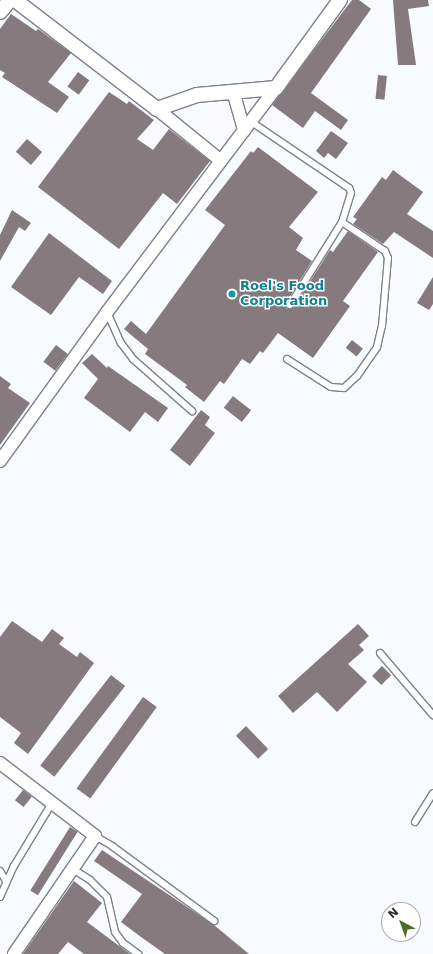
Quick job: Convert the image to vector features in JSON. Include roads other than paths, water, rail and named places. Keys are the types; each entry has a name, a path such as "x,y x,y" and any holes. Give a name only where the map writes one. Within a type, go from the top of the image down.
{"street":[{"path":"0,12 10,0"},
{"path":"15,0 157,109 221,161"},
{"path":"0,461 107,312 276,88 340,0"},
{"path":"157,109 197,95 276,88"},
{"path":"233,91 247,125"},
{"path":"0,763 94,836 14,954"}],"lane":[{"path":"247,125 349,188 351,193 342,222 290,305"},
{"path":"287,359 331,386 344,388 357,376 377,347 382,326 388,258 386,250 342,222"},
{"path":"107,312 121,343 133,359 192,411"},
{"path":"380,653 433,715"},
{"path":"415,822 433,793"},
{"path":"0,897 6,880 52,803"},
{"path":"94,836 112,846 214,921"},
{"path":"71,868 90,880 107,897 116,932 123,943 138,954"},
{"path":"0,872 6,880"}],"place":[{"name":"Roel's Food Corporation","path":"232,294"}]}
